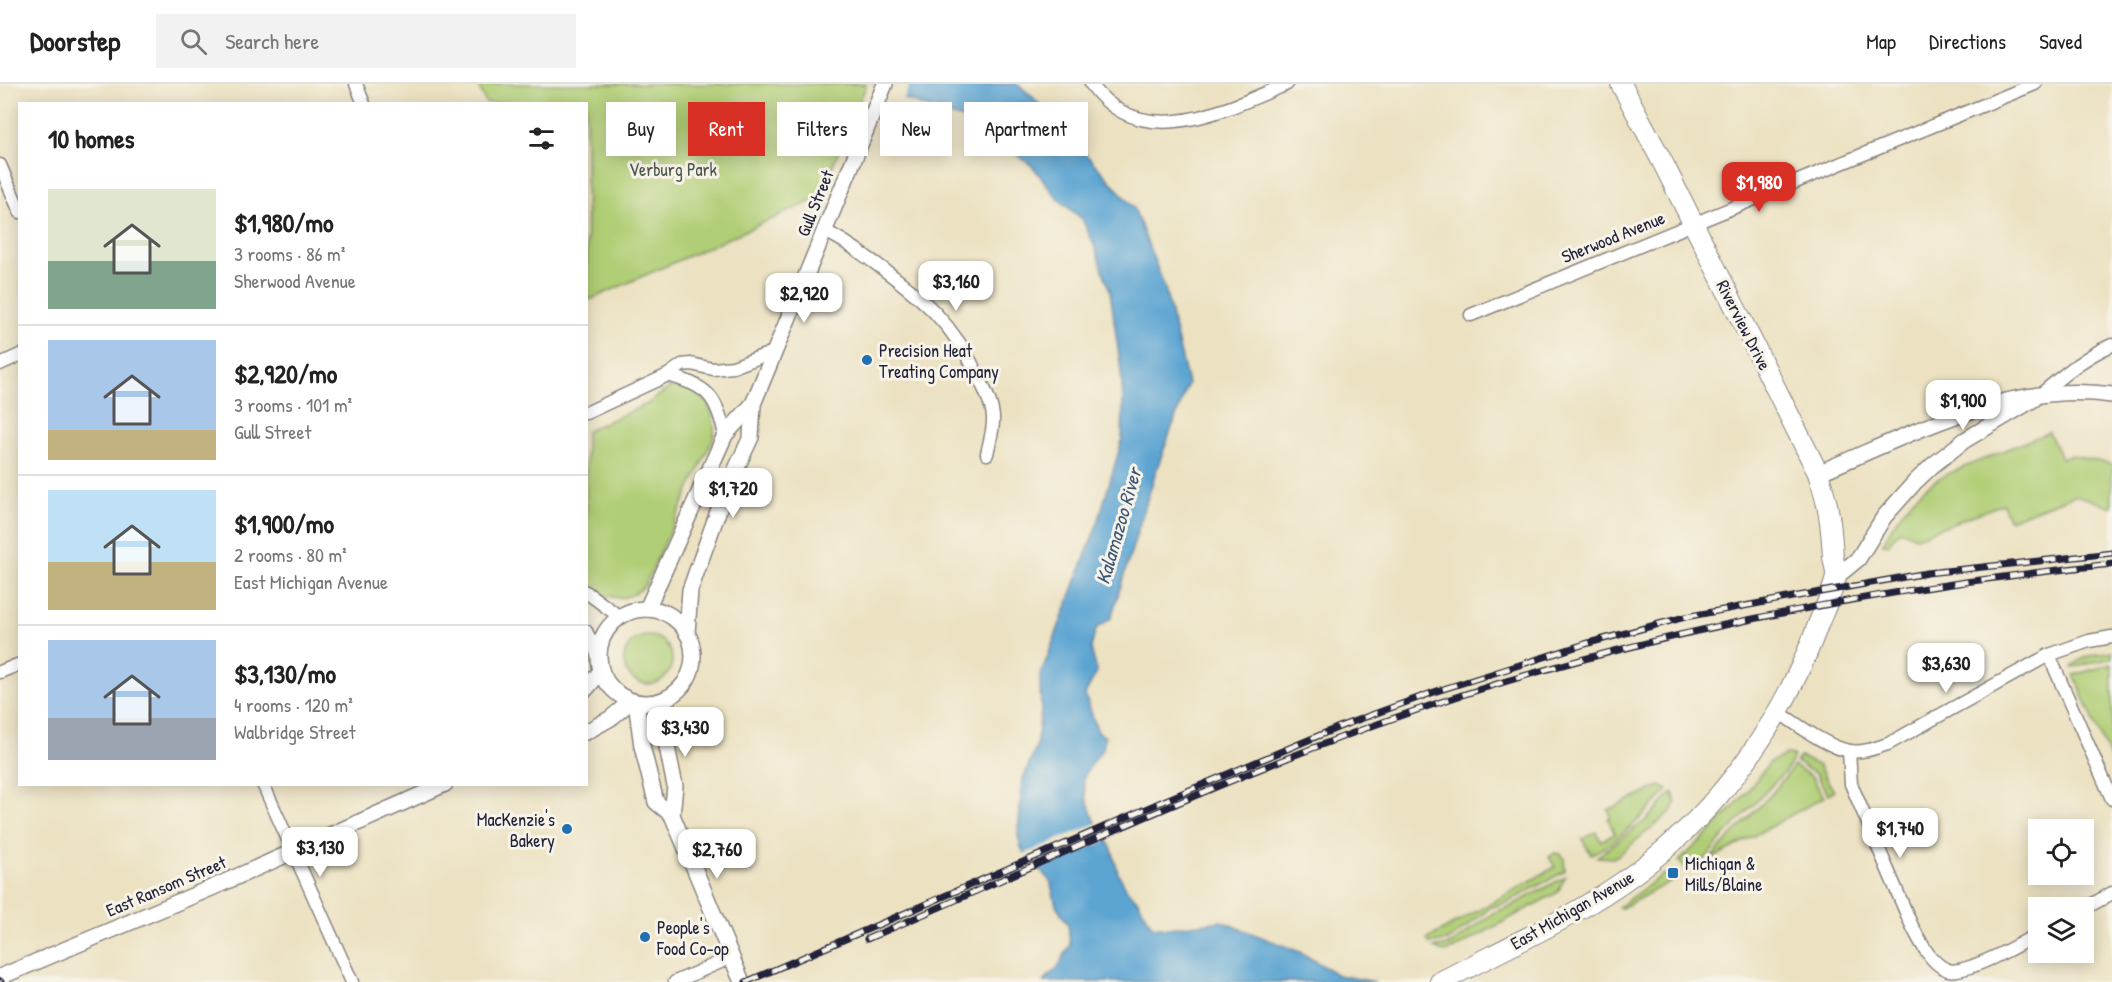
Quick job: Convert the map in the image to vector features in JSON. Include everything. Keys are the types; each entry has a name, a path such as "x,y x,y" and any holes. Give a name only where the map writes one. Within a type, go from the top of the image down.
{"main road":[{"name":"Riverview Drive","path":"1621,84 1818,473 1831,517 1836,576"},
{"name":"East Michigan Avenue","path":"1440,982 1572,914 1637,872 1680,836 1727,786 1759,745 1793,686 1811,645 1836,576"}],"street":[{"path":"356,84 363,102"},
{"name":"Gull Street","path":"687,633 690,590 724,495 750,437 753,404 885,84"},
{"path":"1091,84 1109,104 1121,112 1132,117 1162,122 1188,120 1218,112 1287,84"},
{"name":"Sherwood Avenue","path":"1471,315 2035,84"},
{"path":"0,165 18,207"},
{"path":"824,231 841,238 905,285 940,316 954,334 970,358 986,393 993,418 987,454"},
{"path":"1836,576 1858,560 1884,517 1914,482 1933,465 1965,440 2040,395 2068,371 2093,354 2112,345"},
{"path":"588,412 668,375 682,365 690,364 713,369 733,367 776,351"},
{"path":"0,364 18,356"},
{"path":"668,375 693,382 714,400 721,414 725,435"},
{"path":"1818,473 1959,415 1997,403 2040,395 2087,392 2112,394"},
{"name":"Gull Street","path":"647,609 725,435 753,404"},
{"path":"588,593 620,617"},
{"path":"588,636 599,664 608,685 633,701 648,703 663,700 677,692 687,679 692,664 692,648 687,633 676,621 663,612 647,609 632,611 620,617 608,628 601,641 599,664 588,684"},
{"path":"1778,712 1831,744 1849,751 1869,750 1888,744 2049,655 2089,641 2112,637"},
{"path":"2049,655 2112,799"},
{"path":"0,672 18,665"},
{"path":"663,700 663,727 675,786 672,815"},
{"path":"588,731 611,718 633,701"},
{"path":"633,701 656,802 672,815 742,982"},
{"path":"1849,751 1851,784 1911,924 1936,963 1949,970 1957,970 1980,963 2028,939"},
{"path":"264,786 352,982"},
{"name":"East Ransom Street","path":"0,977 216,886 440,786"},
{"path":"2094,903 2112,893"},
{"path":"675,982 732,957"}],"green space":[{"name":"Verburg Park","path":"477,84 867,84 859,102 777,102 777,156 837,156 819,198 588,301 588,102 486,102"},
{"path":"671,387 694,391 707,404 714,420 713,439 645,585 631,595 616,598 608,596 588,584 588,430 647,404"},
{"path":"2049,432 2061,458 2070,455 2112,464 2112,507 2075,495 2009,520 2003,504 1916,537 1900,530 1888,545 1883,543 1894,523 1908,505 1933,482"},
{"path":"648,636 665,643 672,660 665,677 648,684 631,677 624,660 631,643"},
{"path":"2112,651 2112,658 2072,668 2080,660"},
{"path":"2112,664 2112,763 2074,675"},
{"path":"1786,755 1794,756 1789,767 1699,866 1687,872 1679,861 1742,798 1770,762"},
{"path":"1800,757 1818,765 1834,791 1828,794 1816,774 1796,762"},
{"path":"1794,766 1812,777 1824,797 1708,861 1774,791"},
{"path":"1660,786 1668,790 1622,835 1591,854 1582,839 1596,832 1601,841 1615,834 1608,819 1611,817 1608,810"},
{"path":"1673,792 1676,803 1673,810 1620,854 1613,858 1597,857 1646,820"},
{"path":"1555,853 1561,854 1564,858 1565,871 1510,901 1490,908 1450,940 1430,944 1427,939 1555,867 1549,857"},
{"path":"1664,874 1673,880 1620,909 1618,907"},
{"path":"1565,877 1558,892 1454,949 1444,952 1434,948 1452,944 1493,913"}],"water":[{"path":"869,84 1017,84 1037,102 964,102 964,120 952,116 952,102 913,102"},
{"name":"Kalamazoo River","path":"1019,156 1087,156 1134,208 1165,288 1188,384 1156,471 1111,618 1096,629 1091,648 1097,672 1085,694 1097,730 1105,737 1103,749 1090,765 1083,780 1093,817 1112,849 1118,873 1127,890 1138,901 1152,926 1168,928 1221,921 1300,952 1338,975 1375,982 1043,982 1058,967 1070,945 1068,924 1056,905 1050,880 1022,850 1018,836 1022,781 1036,748 1041,712 1040,677 1098,522 1122,440 1123,400 1110,291 1094,245 1082,219 1058,199 1033,167"}],"pier":[{"path":"866,84 910,84 903,101 868,87"},
{"path":"1099,822 1109,839 1037,870 1022,855"}],"railway":[{"path":"746,982 1344,725 1437,691 1585,644 1685,617 1927,573 2112,553"},
{"path":"867,939 1162,810 1311,749 1462,695 1541,671 1622,649 1784,613 1947,585 2112,564"}],"place":[{"name":"Precision Heat Treating Company","path":"867,360"},
{"name":"MacKenzie's Bakery","path":"567,829"},
{"name":"Michigan & Mills/Blaine","path":"1673,873"},
{"name":"People's Food Co-op","path":"645,937"}]}
